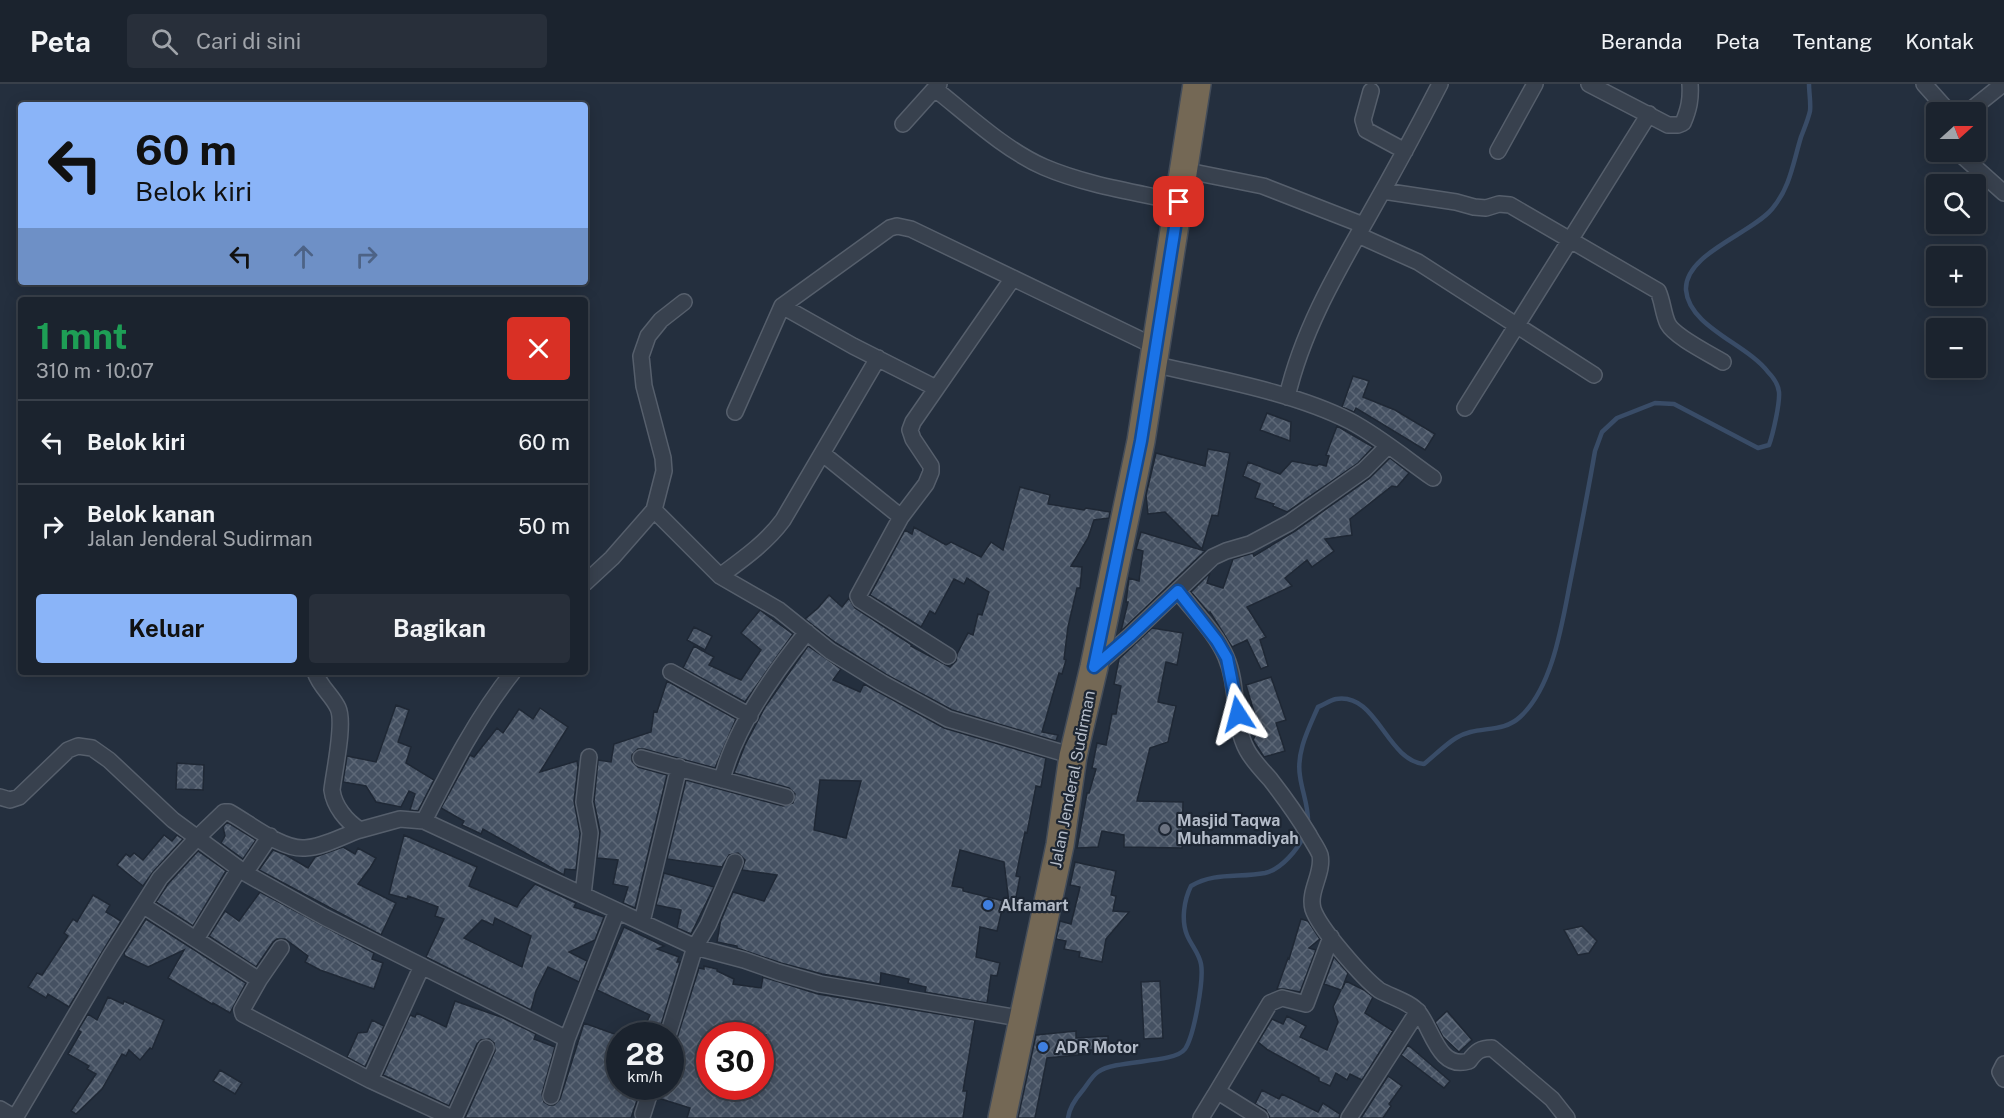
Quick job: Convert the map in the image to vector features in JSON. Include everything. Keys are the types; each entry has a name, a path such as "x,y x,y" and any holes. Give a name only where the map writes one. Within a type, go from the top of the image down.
{"highway":[{"name":"Jalan Jenderal Sudirman","path":"1002,1118 1060,845 1073,756 1141,441 1197,84"}],"street":[{"path":"1287,397 1293,371 1318,308 1406,151 1440,84"},
{"path":"1498,151 1535,84"},
{"path":"1589,84 1668,125 1678,126 1683,123 1691,99 1690,84"},
{"path":"1924,84 1941,102"},
{"path":"1980,102 2003,84"},
{"path":"903,124 937,86 1003,142 1042,166 1105,186 1179,202"},
{"path":"1371,91 1363,120 1366,130 1406,151"},
{"path":"1465,408 1649,114"},
{"path":"1969,162 2004,193"},
{"path":"1184,170 1263,186 1360,230 1418,261 1594,375"},
{"path":"1383,191 1456,202 1474,207 1510,205 1658,291 1664,303 1668,324 1676,333 1723,362"},
{"path":"735,412 782,306 890,228 897,226 911,229 1013,278 1154,355 1287,397 1350,421 1433,478"},
{"path":"948,656 860,600 858,596 901,517 926,484 931,472 931,466 913,439 910,430 913,422 1013,278"},
{"path":"588,581 612,558 654,510 664,471 663,458 644,386 641,356 648,336 661,320 684,302"},
{"path":"782,306 936,388"},
{"path":"720,576 774,533 878,358"},
{"path":"1094,667 1214,557 1250,544 1290,523 1364,470 1388,446"},
{"path":"823,454 901,517"},
{"path":"654,510 720,576 779,610 839,656 948,718 1073,756"},
{"path":"1178,591 1217,641 1227,658 1235,694 1240,734 1248,752 1296,812 1320,855 1320,865 1312,894 1313,909 1331,937 1377,988 1418,1011 1445,1057 1461,1063 1469,1061 1475,1052 1483,1048 1492,1048 1552,1099 1567,1118"},
{"path":"722,780 727,760 750,716 782,664 807,632"},
{"path":"671,672 750,716"},
{"path":"316,675 336,705 341,720 333,796 342,813 360,830"},
{"path":"424,821 450,771 511,675"},
{"path":"0,797 10,800 19,797 68,750 78,746 92,748 109,760 173,820 242,871 324,917 567,1039"},
{"path":"583,895 590,833 584,802 589,757"},
{"path":"641,758 786,797"},
{"path":"642,922 679,767"},
{"path":"0,1109 15,1118 110,957 160,878 224,812 229,812 288,845 303,848 316,846 400,819 424,821 695,947 820,984 1024,1019"},
{"path":"196,939 242,871 270,836"},
{"path":"672,1022 695,947 708,925 735,862"},
{"path":"144,906 259,980"},
{"path":"551,1096 567,1039 617,911"},
{"path":"1201,1118 1270,1003 1282,998 1306,1004 1331,937"},
{"path":"281,948 242,1010 247,1017 370,1080 453,1118 486,1048"},
{"path":"370,1080 422,966"},
{"path":"1349,1118 1418,1011"},
{"path":"2004,1064 2000,1072 2004,1079"},
{"path":"1215,1095 1225,1096 1242,1109 1260,1118"},
{"path":"643,1114 648,1100"}],"building":[{"path":"1353,376 1369,381 1363,397 1395,410 1435,434 1425,450 1356,408 1354,412 1342,407"},
{"path":"1267,413 1291,422 1290,441 1260,430"},
{"path":"1337,426 1373,447 1358,463 1287,512 1273,506 1274,504 1255,498 1260,484 1243,476 1248,462 1280,474 1292,461 1326,466 1329,456 1326,455"},
{"path":"1208,449 1230,453 1218,516 1212,515 1202,549 1165,512 1148,514 1146,495 1156,453 1205,466"},
{"path":"1390,458 1409,473 1397,487 1392,486 1350,519 1352,535 1325,539 1334,551 1312,567 1307,560 1285,578 1292,586 1247,607 1266,637 1260,640 1268,666 1261,669 1247,640 1232,647 1210,612 1191,592 1210,573 1207,583 1223,588 1233,559 1253,553 1254,556 1295,531 1370,478"},
{"path":"1020,487 1050,495 1048,504 1110,512 1109,518 1094,520 1088,538 1071,566 1082,567 1080,588 1077,588 1068,627 1064,659 1066,660 1062,674 1059,673 1042,732 1058,735 1056,741 952,710 887,675 836,643 805,619 829,595 842,607 849,598 855,608 911,646 950,667 956,661 957,654 968,633 973,635 978,614 982,615 989,592 967,578 964,584 954,579 935,614 930,611 921,627 870,595 905,530 912,534 914,527 946,545 951,542 981,557 991,542 1003,550"},
{"path":"1141,532 1205,551 1121,631 1128,602 1126,602 1129,578 1139,581 1143,551 1136,549"},
{"path":"760,610 793,634 745,702 683,668 694,646 714,657 709,665 741,680 761,650 741,633"},
{"path":"694,627 712,636 705,650 687,640"},
{"path":"1152,628 1183,633 1177,665 1166,662 1158,702 1176,706 1168,742 1150,748 1137,801 1183,802 1182,848 1124,847 1124,835 1102,831 1098,847 1077,848 1087,793 1089,793 1096,769 1092,768 1097,743 1106,745 1112,714 1116,714 1121,686 1114,684 1119,659"},
{"path":"808,646 841,669 833,680 860,692 864,684 944,728 1046,758 1041,787 1036,786 1027,833 1025,832 1016,876 1020,877 1013,912 1010,911 1004,862 960,850 952,886 1004,901 997,931 980,927 976,957 1000,963 997,976 991,975 987,1003 925,992 926,987 908,983 909,979 881,973 880,984 822,974 781,963 737,948 737,946 717,942 719,925 733,892 764,901 777,875 742,870 745,860 738,853 729,855 722,867 667,859 686,780 783,806 793,803 795,794 789,788 734,773 745,745 765,707","holes":["820,780 861,781 846,838 814,830"]},
{"path":"1271,677 1286,720 1276,723 1285,751 1264,757 1253,740 1259,729 1246,685"},
{"path":"667,681 736,719 715,768 644,749 638,749 632,755 632,761 638,767 667,775 635,908 623,903 628,887 613,884 618,860 597,858 600,831 594,802 598,760 611,762 614,744 651,732 654,711 657,712"},
{"path":"396,705 409,710 398,742 411,747 406,763 434,780 418,811 410,810 415,794 409,791 401,807 376,802 366,786 343,782 347,756 376,762"},
{"path":"540,708 568,727 540,772 577,761 578,767 574,801 580,833 576,870 565,869 564,875 483,829 481,834 462,825 464,821 441,808 470,755 474,757 497,728 503,733 519,709 533,719"},
{"path":"177,763 204,765 203,790 176,789"},
{"path":"227,822 256,840 243,859 221,843 225,836 223,827"},
{"path":"164,835 172,841 177,835 183,839 143,886 117,865 126,854 130,857 134,853 143,860"},
{"path":"404,835 477,867 469,886 517,907 535,884 576,903 574,907 604,917 595,940 569,952 587,961 579,982 548,967 536,991 531,1010 426,957 444,919 435,916 438,907 408,896 407,899 389,894","holes":["495,918 531,936 522,967 464,938 482,920 493,925"]},
{"path":"343,847 355,854 358,848 376,858 358,884 396,903 381,935 259,870 273,850 308,868 315,857"},
{"path":"198,851 226,871 193,926 156,902 168,884"},
{"path":"1075,862 1116,871 1111,895 1116,896 1113,911 1129,912 1106,939 1102,962 1079,957 1080,952 1064,949 1066,941 1056,939 1060,921 1071,924 1080,887 1070,885"},
{"path":"664,873 714,887 691,934 677,928 681,910 656,905"},
{"path":"260,892 374,953 372,959 383,963 374,989 320,970 305,962 308,956 285,939 277,939 273,942 256,967 209,936 225,911 239,921"},
{"path":"93,895 110,905 106,912 121,921 69,1007 48,994 46,998 28,987 37,973 42,975 68,936 64,933 73,919 77,922"},
{"path":"146,919 246,983 230,1013 168,978 184,950 148,967 125,956 124,953"},
{"path":"1301,919 1308,921 1320,939 1309,948 1316,950 1300,992 1277,989 1289,959"},
{"path":"1582,926 1597,941 1589,953 1578,955 1564,930"},
{"path":"624,927 664,946 657,949 679,957 677,962 680,962 662,1022 647,1022 650,1015 597,990"},
{"path":"1334,957 1348,973 1342,989 1346,981 1373,997 1365,1013 1393,1031 1362,1080 1350,1074 1347,1080 1336,1073 1330,1086 1258,1042 1272,1019 1283,1024 1287,1016 1306,1026 1300,1037 1327,1050 1338,1022 1333,1007 1341,990 1324,984"},
{"path":"704,966 717,969 734,979 733,984 761,988 763,977 818,994 975,1020 963,1091 967,1091 963,1118 687,1118 690,1108 664,1100 684,1100 684,1022 682,1022 699,968 704,969"},
{"path":"1160,981 1163,1038 1144,1039 1141,982"},
{"path":"108,997 123,1004 124,1001 164,1020 152,1049 150,1048 140,1060 129,1050 126,1056 122,1054 102,1089 76,1114 71,1111 96,1074 87,1069 89,1066 68,1054 88,1014 97,1020"},
{"path":"455,1001 501,1017 536,1034 534,1039 555,1047 542,1094 544,1102 549,1105 554,1105 560,1099 584,1023 606,1031 606,1100 637,1100 631,1118 465,1118 495,1051 494,1043 489,1039 481,1040 477,1044 449,1106 383,1075 410,1015 415,1017 417,1013 446,1027"},
{"path":"1447,1011 1472,1040 1459,1052 1443,1037 1435,1022"},
{"path":"372,1020 384,1026 365,1067 347,1057 358,1033 367,1032"},
{"path":"1076,1031 1076,1038 1108,1036 1108,1050 1088,1050 1088,1054 1047,1058 1035,1118 1018,1118 1036,1035"},
{"path":"1408,1045 1450,1081 1444,1088 1401,1055"},
{"path":"220,1070 242,1083 235,1094 213,1081"},
{"path":"1388,1076 1402,1086 1389,1104 1391,1106 1383,1118 1361,1118"},
{"path":"1262,1090 1279,1099 1282,1094 1318,1112 1323,1103 1340,1114 1339,1118 1270,1118 1266,1110 1255,1104"}],"waterway":[{"path":"1308,824 1299,767 1304,740 1318,707 1336,699 1350,700 1362,706 1372,715 1400,751 1411,760 1424,764 1448,743 1464,734 1497,728 1513,722 1532,703 1542,687 1556,649 1595,451 1602,432 1617,418 1655,403 1674,404 1758,448 1769,445 1778,403 1779,392 1776,383 1759,362 1708,325 1697,314 1686,290 1688,277 1696,266 1720,245 1762,218 1772,209 1783,193 1810,111 1809,84"},
{"path":"1068,1118 1076,1099 1098,1072 1118,1065 1169,1057 1185,1049 1195,1021 1202,972 1200,960 1187,935 1184,923 1185,904 1191,886 1209,879 1271,871 1289,858 1305,834"}],"place":[{"name":"Masjid Taqwa Muhammadiyah","path":"1165,829"},
{"name":"Alfamart","path":"988,905"},
{"name":"ADR Motor","path":"1043,1047"}],"route":[{"path":"1179,202 1141,441 1094,667 1178,591 1217,641 1227,658 1238,714"}]}
